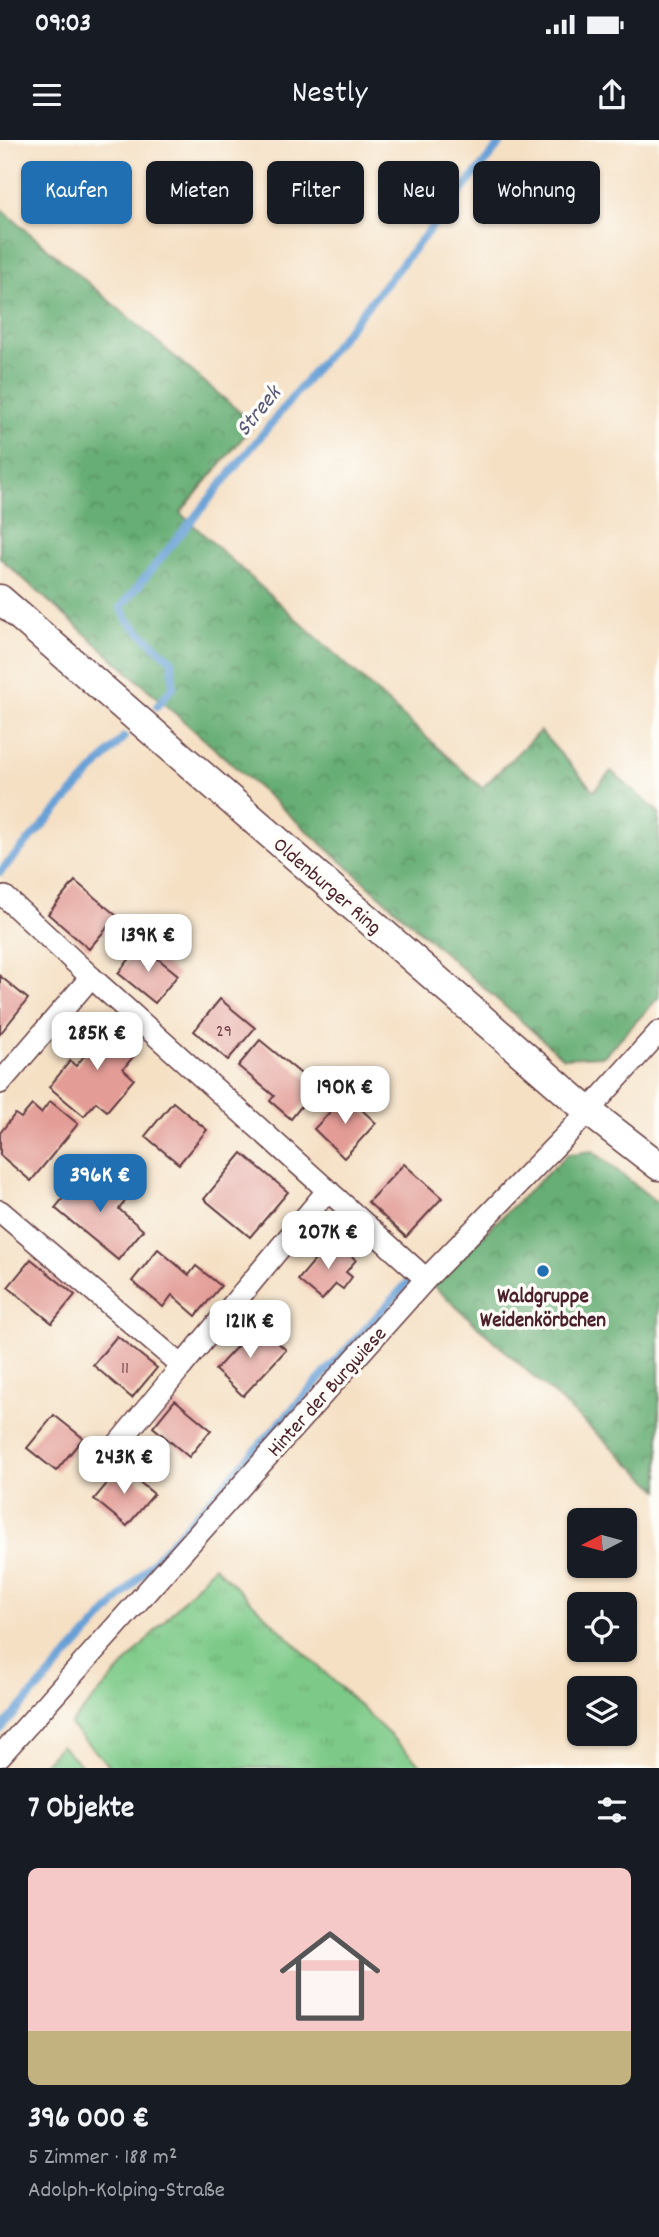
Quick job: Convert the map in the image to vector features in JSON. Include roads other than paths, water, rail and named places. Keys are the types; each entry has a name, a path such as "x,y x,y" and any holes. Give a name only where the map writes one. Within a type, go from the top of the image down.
{"main road":[{"name":"Oldenburger Ring","path":"0,599 589,1111 659,1166"}],"street":[{"path":"5,897 426,1279"},
{"path":"0,1083 91,977"},
{"name":"Hinter der Burgwiese","path":"0,1756 426,1279 589,1111 659,1032"},
{"path":"117,1445 328,1190"},
{"path":"3,1221 182,1366"}],"waterway":[{"name":"Streek","path":"157,706 173,687 172,661 128,621 121,607 503,140"},
{"name":"Streek","path":"0,872 124,737"},
{"path":"0,1730 409,1281"}],"place":[{"name":"Waldgruppe Weidenkörbchen","path":"543,1271"}]}
